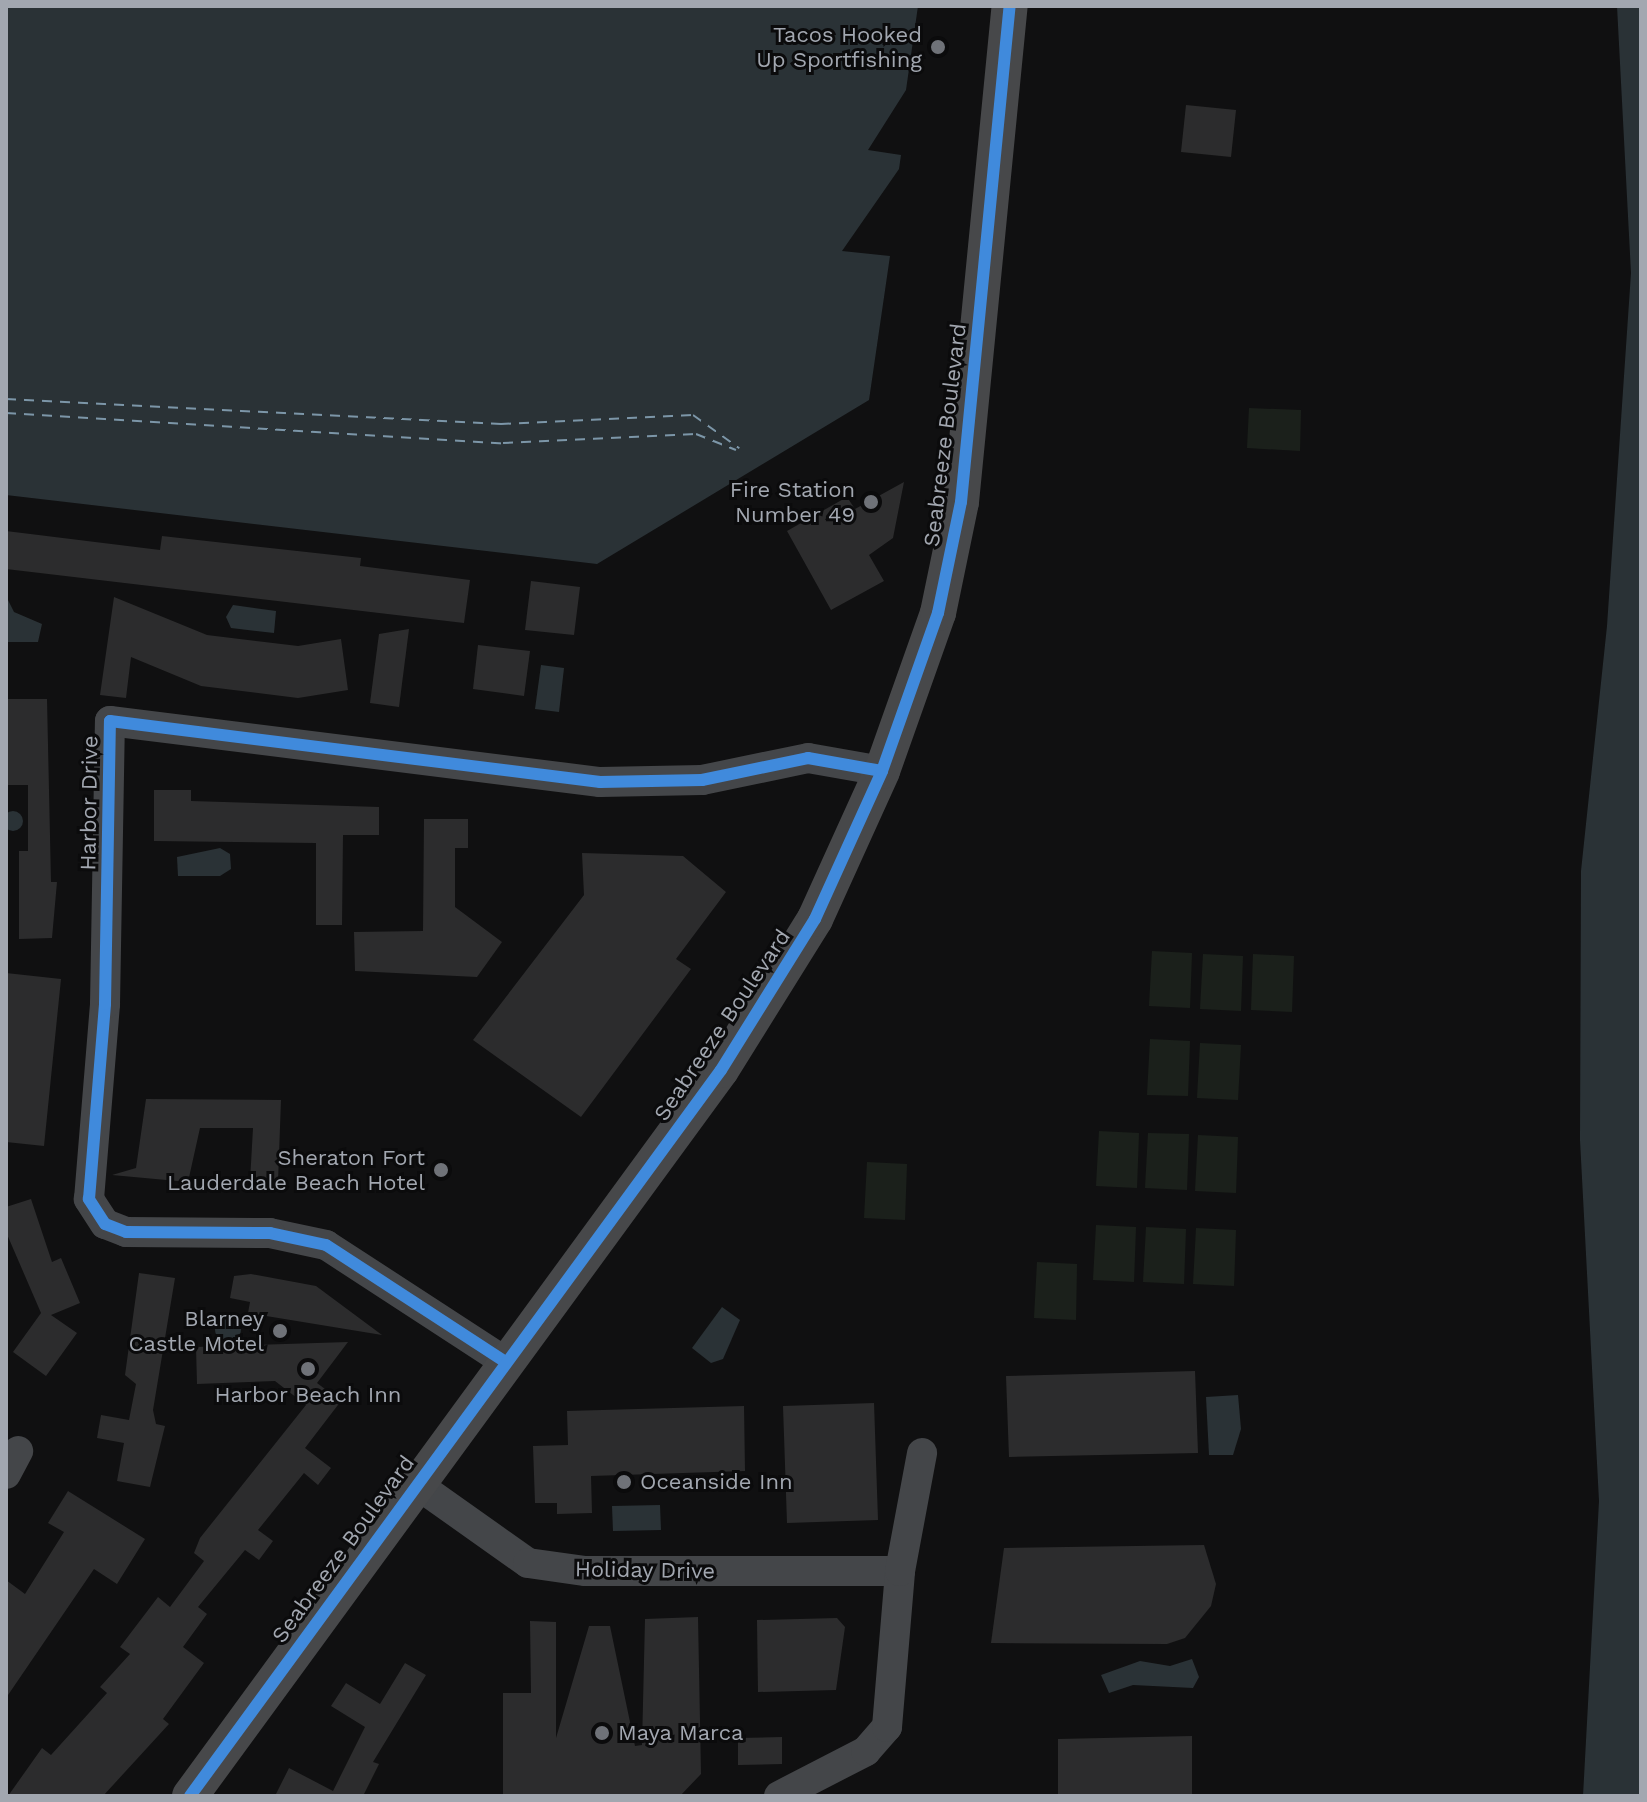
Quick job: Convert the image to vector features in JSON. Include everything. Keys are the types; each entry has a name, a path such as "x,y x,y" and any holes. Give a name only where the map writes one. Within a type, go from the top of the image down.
{"main road":[{"name":"Seabreeze Boulevard","path":"190,1796 778,985 882,771 938,613 961,502 1010,6"}],"street":[{"name":"Harbor Drive","path":"504,1361 326,1245 270,1233 126,1232 105,1224 89,1199 105,1004 110,721 600,782 702,780 808,758 882,771"},
{"path":"779,1796 866,1751 887,1727 900,1571 922,1453"},
{"name":"Holiday Drive","path":"415,1483 528,1563 585,1571 900,1571"}],"shaded area":[{"path":"6,6 918,6 906,90 868,150 901,155 899,169 842,251 890,256 869,400 597,564 6,495"},
{"path":"1617,6 1641,6 1641,1796 1583,1796 1599,1501 1580,1140 1581,871 1607,626 1631,273"},
{"path":"1249,408 1301,410 1300,451 1247,448"},
{"path":"6,596 14,612 42,624 38,642 6,642"},
{"path":"233,605 276,611 274,633 231,628 226,617"},
{"path":"541,665 564,668 559,712 535,709"},
{"path":"13,811 20,814 23,821 20,828 13,831 6,828 3,821 6,814"},
{"path":"220,848 230,854 231,869 220,876 178,876 177,857"},
{"path":"1152,951 1192,953 1190,1008 1149,1006"},
{"path":"1203,954 1243,956 1241,1011 1200,1009"},
{"path":"1253,954 1294,956 1292,1012 1251,1010"},
{"path":"1150,1039 1190,1041 1188,1096 1147,1095"},
{"path":"1200,1043 1241,1045 1238,1100 1197,1098"},
{"path":"1099,1131 1139,1133 1137,1188 1096,1186"},
{"path":"1148,1133 1189,1134 1187,1190 1145,1188"},
{"path":"1198,1135 1238,1137 1236,1193 1195,1191"},
{"path":"867,1162 907,1164 905,1220 864,1218"},
{"path":"1096,1225 1136,1227 1134,1282 1093,1280"},
{"path":"1146,1227 1186,1229 1184,1284 1143,1282"},
{"path":"1196,1228 1236,1230 1234,1286 1193,1284"},
{"path":"1037,1262 1077,1264 1076,1320 1034,1318"},
{"path":"722,1307 740,1320 723,1359 711,1363 692,1348"},
{"path":"228,1316 237,1320 241,1329 237,1338 228,1342 219,1338 215,1329 219,1320"},
{"path":"1238,1395 1241,1429 1233,1455 1209,1455 1206,1397"},
{"path":"660,1505 661,1530 613,1531 612,1506"},
{"path":"1192,1659 1199,1677 1193,1688 1133,1685 1109,1693 1101,1675 1140,1661 1170,1666"}],"building":[{"path":"1186,105 1236,110 1231,157 1181,152"},
{"path":"904,482 893,538 869,555 884,581 831,610 787,531 847,497 855,509"},
{"path":"6,531 160,550 162,536 361,558 360,566 470,580 464,623 6,569"},
{"path":"531,581 580,587 574,635 525,630"},
{"path":"114,597 207,635 298,646 341,639 348,690 298,698 201,686 131,657 126,698 100,695"},
{"path":"409,629 399,707 370,703 379,634"},
{"path":"478,645 530,651 524,696 473,689"},
{"path":"6,699 47,699 51,882 57,882 52,938 19,939 19,851 28,851 28,785 6,785"},
{"path":"154,790 191,790 191,801 379,807 379,835 343,835 342,925 316,925 316,843 154,841"},
{"path":"424,819 468,819 468,848 455,848 455,907 502,942 477,977 355,971 354,932 423,931"},
{"path":"582,853 683,856 726,892 676,959 691,969 581,1117 473,1040 584,895"},
{"path":"6,973 61,979 44,1146 6,1142"},
{"path":"146,1099 281,1100 278,1182 250,1181 253,1128 200,1128 188,1182 112,1175 136,1168"},
{"path":"31,1199 52,1262 61,1258 80,1303 51,1315 77,1333 46,1376 13,1352 41,1313 6,1232 6,1207"},
{"path":"139,1273 175,1278 153,1410 156,1424 165,1426 150,1487 117,1481 124,1443 97,1438 101,1415 129,1420 136,1384 125,1375"},
{"path":"251,1274 316,1286 382,1335 248,1313 250,1302 230,1298 234,1276"},
{"path":"348,1342 317,1383 341,1401 305,1448 331,1468 318,1485 304,1473 258,1530 273,1541 259,1560 245,1550 198,1607 207,1614 183,1647 204,1663 163,1719 169,1724 103,1796 8,1796 42,1748 51,1755 107,1693 100,1687 130,1654 120,1647 158,1597 170,1607 204,1561 194,1553 200,1538 306,1405 275,1381 197,1384 196,1347"},
{"path":"1195,1371 1198,1453 1009,1457 1006,1376"},
{"path":"874,1403 878,1520 787,1523 783,1406"},
{"path":"744,1406 745,1471 591,1476 592,1513 557,1514 557,1503 535,1503 533,1446 568,1445 567,1411"},
{"path":"68,1491 145,1539 117,1584 94,1569 6,1698 6,1580 25,1594 64,1532 48,1523"},
{"path":"1204,1545 1216,1584 1211,1606 1185,1638 1167,1644 991,1643 1004,1548"},
{"name":"Maya Marca","path":"698,1617 701,1774 680,1796 503,1796 503,1693 531,1693 530,1621 556,1622 556,1738 589,1626 610,1626 635,1746 642,1745 645,1619"},
{"path":"837,1618 845,1627 836,1690 758,1692 757,1620"},
{"path":"405,1663 426,1675 373,1762 379,1764 363,1796 275,1796 289,1768 333,1791 365,1727 331,1706 346,1683 380,1704"},
{"path":"1192,1736 1192,1796 1058,1796 1058,1739"},
{"path":"782,1737 782,1764 738,1765 738,1738"}],"ferry route":[{"path":"6,399 501,424 693,415 739,448"},
{"path":"6,413 503,443 696,434 736,450"}],"cycle path":[{"path":"190,1796 721,1070 815,919 882,771 938,613 961,502 1010,6"},
{"path":"504,1361 326,1245 270,1233 126,1232 105,1224 89,1199 105,1004 110,721 600,782 702,780 808,758 882,771"}],"place":[{"name":"Tacos Hooked Up Sportfishing","path":"938,47"},
{"name":"Fire Station Number 49","path":"871,502"},
{"name":"Sheraton Fort Lauderdale Beach Hotel","path":"441,1170"},
{"name":"Blarney Castle Motel","path":"280,1331"},
{"name":"Harbor Beach Inn","path":"308,1369"},
{"name":"Oceanside Inn","path":"624,1482"},
{"name":"Maya Marca","path":"602,1733"}]}
